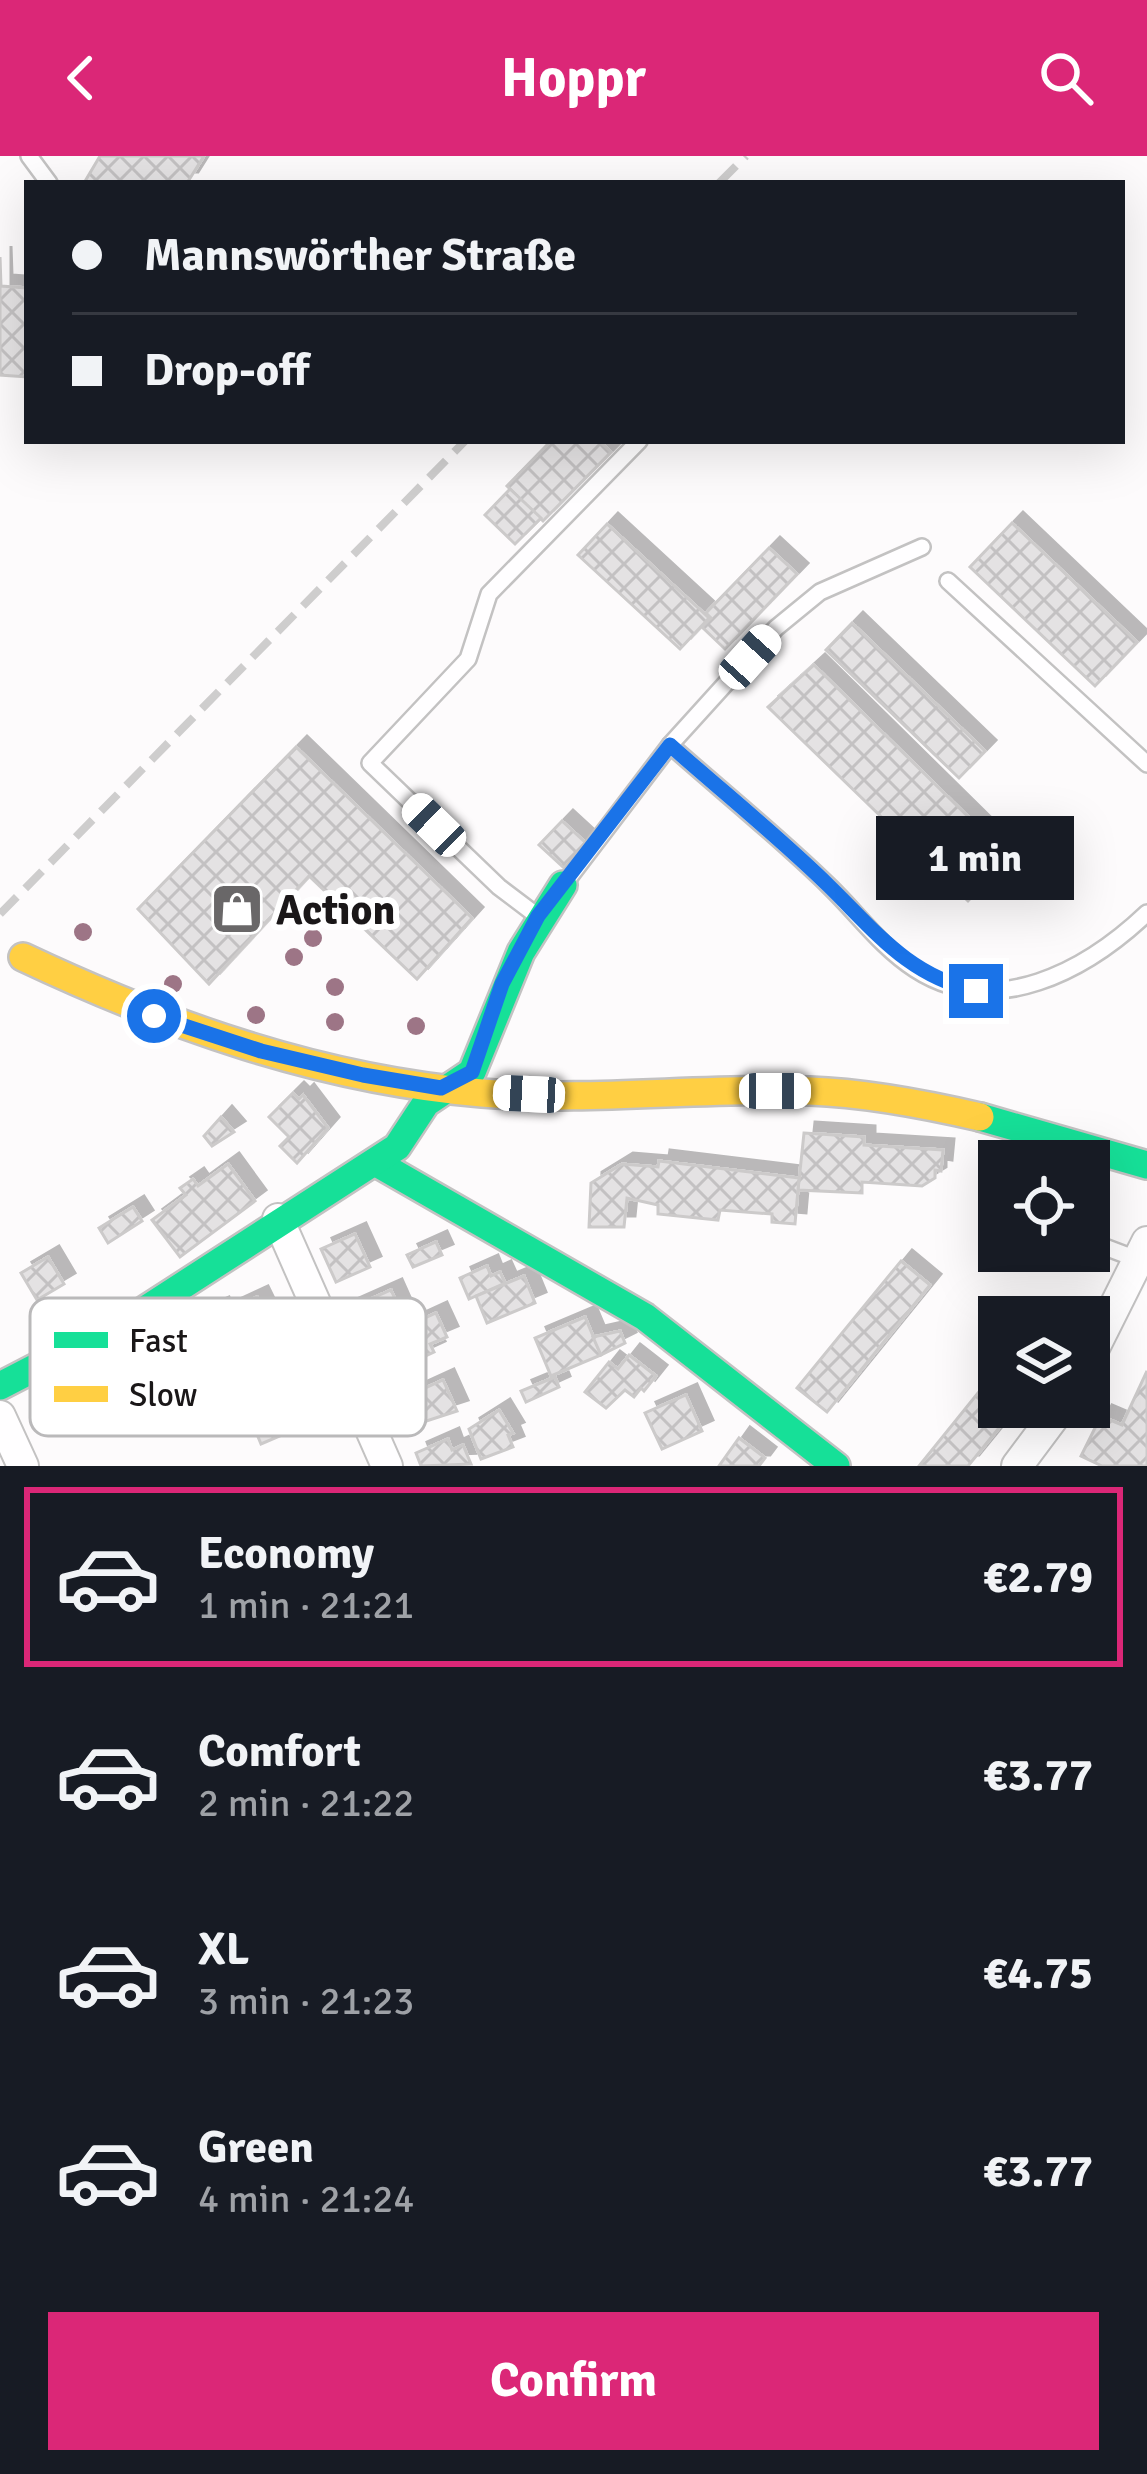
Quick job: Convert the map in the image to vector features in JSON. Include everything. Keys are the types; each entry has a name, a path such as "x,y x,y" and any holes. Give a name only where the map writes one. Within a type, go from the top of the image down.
{"street":[{"path":"162,1298 397,1147 404,1124 441,1088 472,1072 502,984 538,916 563,885"},
{"path":"23,956 94,992 237,1044 441,1088 529,1094 816,1091 995,1118 1147,1165"},
{"path":"375,1162 430,1201 646,1318 836,1466"},
{"path":"278,1220 313,1298"},
{"path":"1110,1316 1143,1251"},
{"path":"0,1386 30,1370"},
{"path":"0,1416 23,1466"},
{"path":"1018,1466 1046,1428"},
{"path":"374,1436 387,1466"}],"lane":[{"path":"538,916 499,887 370,763 468,658 488,594 636,444"},
{"path":"563,885 670,745 776,628 820,592 922,547"},
{"path":"948,581 1147,764"},
{"path":"670,745 830,886 889,950 919,972 952,985 1012,989 1054,977 1091,959 1147,913"},
{"path":"1110,1245 1143,1251"}],"building":[{"path":"100,156 204,156 189,180 86,180"},
{"path":"0,257 1,286 24,288 24,377 0,375"},
{"path":"548,444 602,444 611,452 543,521 507,486"},
{"path":"510,489 541,518 515,544 485,515"},
{"path":"1012,523 1137,642 1095,686 970,567"},
{"path":"607,524 709,618 680,649 578,555"},
{"path":"769,548 797,574 725,649 702,627 711,618 706,613"},
{"path":"852,623 985,751 959,778 826,650"},
{"path":"814,665 1010,858 968,901 768,707"},
{"path":"296,747 472,918 417,979 309,876 209,984 138,909"},
{"path":"562,821 587,844 564,868 539,845"},
{"path":"293,1093 299,1099 303,1095 328,1128 297,1163 280,1146 289,1137 269,1117"},
{"path":"221,1117 234,1132 212,1146 204,1136"},
{"path":"804,1133 864,1137 864,1145 943,1150 941,1171 935,1170 935,1178 922,1186 862,1182 862,1193 798,1190"},
{"path":"659,1161 799,1178 795,1224 772,1222 772,1214 720,1210 718,1220 658,1214 658,1205 627,1198 624,1227 589,1227 591,1183 622,1164 658,1167"},
{"path":"228,1164 255,1201 180,1257 152,1220 186,1195 180,1188 193,1179 198,1186"},
{"path":"133,1207 142,1221 108,1243 99,1228"},
{"path":"355,1234 370,1267 336,1282 321,1249"},
{"path":"436,1242 442,1255 413,1267 407,1255"},
{"path":"48,1257 64,1284 36,1298 21,1273"},
{"path":"901,1261 930,1285 827,1412 797,1388"},
{"path":"487,1266 491,1276 500,1272 505,1283 469,1299 460,1278"},
{"path":"524,1276 535,1303 487,1323 476,1296"},
{"path":"436,1313 447,1337 430,1344 434,1352 426,1356 426,1318"},
{"path":"585,1317 601,1355 551,1376 535,1338"},
{"path":"620,1331 625,1343 601,1355 593,1337"},
{"path":"629,1355 656,1376 644,1391 641,1388 634,1397 625,1390 606,1408 585,1392 609,1362 618,1369"},
{"path":"1147,1371 1147,1466 1102,1466 1081,1456 1095,1428 1110,1428 1110,1420 1122,1425"},
{"path":"555,1377 559,1387 526,1402 521,1391"},
{"path":"443,1380 457,1411 426,1421 426,1388"},
{"path":"978,1393 978,1428 999,1428 968,1466 919,1466"},
{"path":"686,1395 702,1431 662,1449 645,1413"},
{"path":"499,1410 513,1433 508,1435 513,1447 481,1459 469,1429"},
{"path":"739,1438 765,1458 759,1466 719,1466"},
{"path":"448,1439 452,1450 463,1445 471,1464 421,1466 416,1453"}],"railway":[{"path":"722,180 746,156"},
{"path":"0,914 462,444"}],"traffic: fast":[{"path":"163,1298 397,1147 426,1103 472,1072 521,952 563,885"},
{"path":"980,1117 1147,1165"},
{"path":"375,1162 645,1317 836,1466"},
{"path":"0,1386 30,1370"}],"traffic: slow":[{"path":"23,957 133,1005 246,1046 422,1086 523,1095 831,1092 980,1117"}],"place":[{"name":"Action","path":"237,909"}],"route":[{"path":"154,1016 285,1058 363,1075 441,1088 472,1072 502,984 538,916 670,745 830,886 889,950 919,972 976,991"}]}
